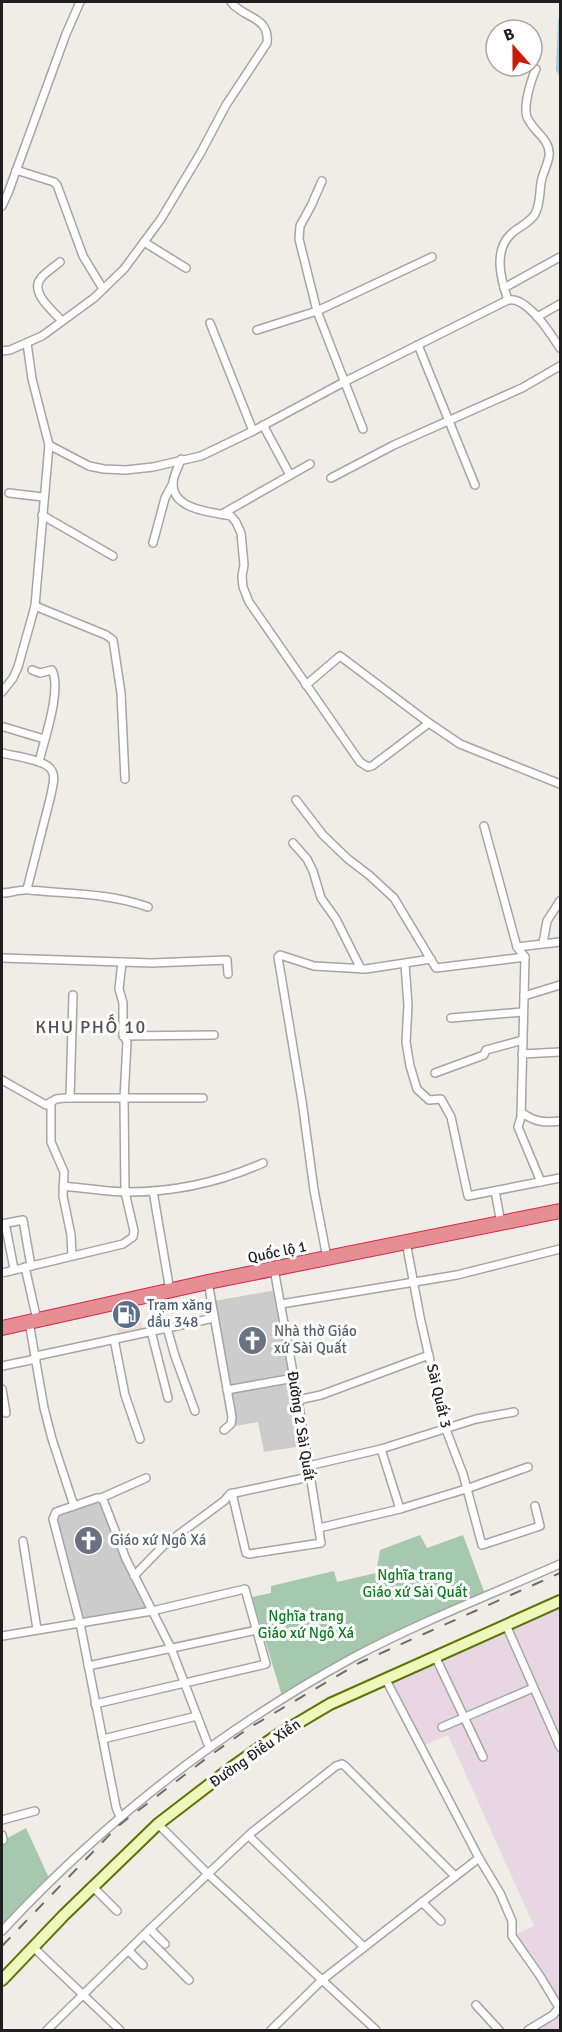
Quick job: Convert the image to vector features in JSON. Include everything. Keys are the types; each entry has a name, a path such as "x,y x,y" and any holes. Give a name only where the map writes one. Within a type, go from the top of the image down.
{"highway":[{"name":"Quốc lộ 1","path":"2,1328 208,1282 561,1211"}],"street":[{"path":"2,206 66,33 80,2"},
{"path":"2,351 27,344 42,336 103,289 124,269 161,219 226,105 267,43 265,27 259,21 241,12 231,2"},
{"path":"508,300 501,268 501,250 511,234 530,220 536,212 542,179 549,158 548,144 526,116 525,108 532,78"},
{"path":"16,170 57,185 83,256 103,289"},
{"path":"322,181 312,206 303,217 299,232 317,311 363,429"},
{"path":"144,242 186,268"},
{"path":"257,330 317,311 432,257"},
{"path":"504,288 561,257"},
{"path":"60,262 41,278 37,290 62,321"},
{"path":"49,445 89,466 104,469 126,470 153,467 201,456 508,300 517,299 522,302 561,348"},
{"path":"537,317 561,304"},
{"path":"210,323 253,431"},
{"path":"2,692 18,667 36,606 49,445 32,380 27,344"},
{"path":"418,345 475,485"},
{"path":"331,478 394,445 522,388 561,366"},
{"path":"263,425 290,475"},
{"path":"153,543 165,498 181,459"},
{"path":"222,514 310,464"},
{"path":"173,483 180,501 231,516 236,522 241,533 244,565 243,587 249,602 360,762 368,767 372,766 429,723"},
{"path":"9,493 43,497"},
{"path":"42,515 112,556"},
{"path":"36,606 113,640 121,693 125,779"},
{"path":"306,685 340,656 460,744 561,784"},
{"path":"32,670 40,673 52,670 55,676 54,700 39,762"},
{"path":"4,727 44,739"},
{"path":"2,753 47,765 52,770 54,780 27,889"},
{"path":"296,800 323,835 348,860 394,898 436,968 525,957"},
{"path":"484,826 517,947 525,957 521,1112 518,1127 541,1182"},
{"path":"293,843 313,871 321,898 336,919 361,969"},
{"path":"2,893 27,889 109,896 148,907"},
{"path":"543,943 547,921 561,902"},
{"path":"517,947 561,942"},
{"path":"327,1258 314,1191 302,1101 278,957 280,955 314,966 361,969 431,959"},
{"path":"2,958 152,963 226,960 228,974"},
{"path":"2,1273 123,1244 133,1237 134,1231 125,1192 124,1099 127,1042 123,1036 123,1003 119,989 122,962"},
{"path":"405,964 408,1005 405,1042 410,1066 416,1086 425,1099 441,1099 449,1111 468,1196 561,1178"},
{"path":"524,996 561,985"},
{"path":"70,1098 74,995"},
{"path":"452,1018 523,1012"},
{"path":"123,1036 214,1035"},
{"path":"435,1073 484,1055 486,1050 523,1041"},
{"path":"522,1054 561,1052"},
{"path":"2,1087 2,1080 46,1105 56,1099 70,1098 203,1098"},
{"path":"51,1102 51,1142 64,1172 65,1209 71,1235 72,1255"},
{"path":"521,1112 543,1123 561,1121"},
{"path":"63,1186 125,1192 153,1191 216,1181 263,1163"},
{"path":"153,1191 170,1291"},
{"path":"495,1191 501,1223"},
{"path":"14,1269 3,1222 23,1220 36,1357 52,1439 74,1506"},
{"name":"Sài Quất 3","path":"406,1242 445,1427 463,1474 480,1540 484,1545 540,1526 535,1506"},
{"path":"281,1304 457,1275 560,1250"},
{"name":"Đường 2 Sài Quất","path":"232,1493 246,1553 321,1543 274,1269"},
{"path":"208,1282 232,1422 224,1430"},
{"path":"2,1366 214,1318"},
{"path":"167,1328 195,1411"},
{"path":"151,1331 168,1398"},
{"path":"114,1339 125,1395 140,1439"},
{"path":"298,1400 321,1395 429,1355"},
{"path":"227,1389 294,1378"},
{"path":"2,1389 6,1413"},
{"path":"308,1466 381,1449 445,1427 514,1412"},
{"path":"381,1449 400,1509"},
{"path":"319,1528 400,1509 528,1467"},
{"path":"134,1576 164,1546 232,1493 309,1477"},
{"path":"120,1817 116,1807 80,1623 53,1519 56,1512 101,1498 146,1478"},
{"path":"101,1498 134,1576 171,1648 209,1747"},
{"path":"23,1541 37,1629"},
{"path":"2,1931 59,1872 120,1817 209,1747 268,1708 354,1657 561,1564"},
{"path":"2,1636 152,1611 245,1589 266,1664 95,1704"},
{"name":"Đường Điều Xiển","path":"2,1980 92,1886 158,1824 276,1736 330,1704 561,1601"},
{"path":"506,1625 561,1747"},
{"path":"88,1666 257,1630"},
{"path":"435,1656 483,1756"},
{"path":"385,1678 479,1858 500,1893 512,1921 512,1936 558,2006 558,2010 553,2015 528,2031"},
{"path":"442,1727 533,1688"},
{"path":"103,1739 197,1716"},
{"path":"47,2031 150,1929 249,1836 323,1775 342,1764 455,1876"},
{"path":"2,1820 35,1811"},
{"path":"158,1824 208,1874 376,2031"},
{"path":"249,1836 364,1947"},
{"path":"271,2031 322,1980 479,1858"},
{"path":"92,1886 117,1911"},
{"path":"422,1902 441,1921"},
{"path":"150,1929 165,1944"},
{"path":"144,1935 189,1980"},
{"path":"33,1947 120,2031"},
{"path":"129,1951 143,1965"},
{"path":"476,2005 499,2031"}],"shaded area":[{"name":"Nhà thờ Giáo xứ Sài Quất","path":"276,1290 302,1446 264,1452 258,1422 236,1426 214,1301"},
{"name":"Trạm xăng dầu 348","path":"136,1303 143,1330 119,1336 112,1308"},
{"name":"Giáo xứ Ngô Xá","path":"100,1501 147,1610 82,1619 56,1519 58,1514"},
{"path":"560,1606 560,2010 514,1935 534,1926 448,1735 423,1746 389,1681"},
{"path":"560,2010 560,2030 536,2030 555,2017"}],"green space":[{"path":"420,1535 427,1548 463,1535 485,1594 282,1696 252,1597 271,1593 271,1586 334,1571 337,1582 376,1573 380,1550"},
{"path":"26,1828 49,1878 2,1927 2,1841"}],"water":[{"path":"560,16 560,78 556,70"}],"railway":[{"path":"2,1946 118,1826 249,1728 359,1663 560,1573"}],"place":[{"name":"Trạm xăng dầu 348","path":"126,1314"},
{"name":"Nhà thờ Giáo xứ Sài Quất","path":"253,1340"},
{"name":"Giáo xứ Ngô Xá","path":"89,1540"}],"district":[{"name":"KHU PHỐ 10","path":"91,1027"}],"park label":[{"name":"Nghĩa trang Giáo xứ Sài Quất","path":"415,1584"},
{"name":"Nghĩa trang Giáo xứ Ngô Xá","path":"306,1624"}]}
